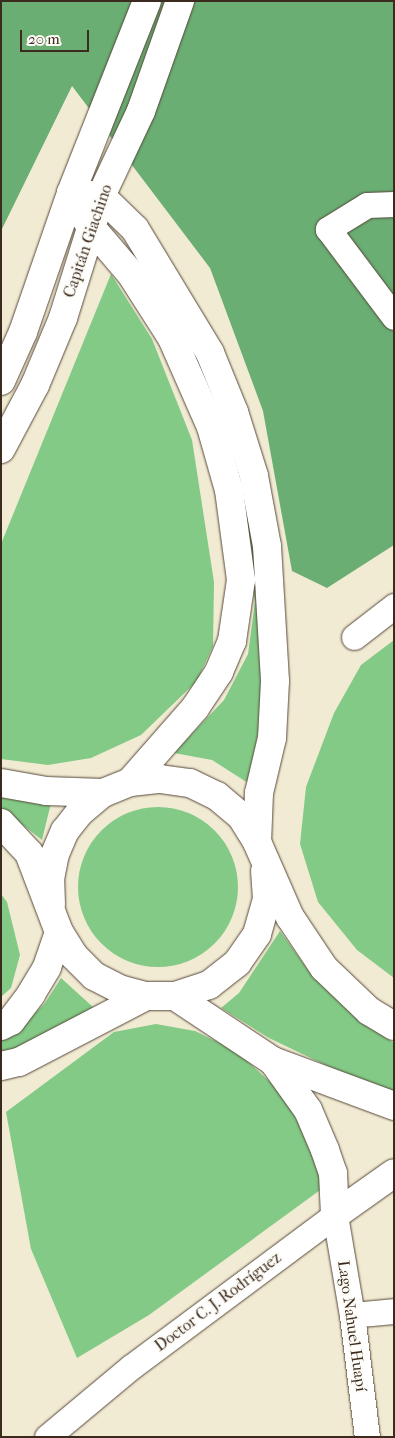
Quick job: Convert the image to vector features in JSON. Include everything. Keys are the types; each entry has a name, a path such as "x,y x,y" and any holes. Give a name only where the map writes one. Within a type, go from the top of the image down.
{"main road":[{"name":"Capitán Giachino","path":"1,381 23,332 71,193 147,1"},
{"name":"Capitán Giachino","path":"1,449 35,385 63,318 90,226 101,196 141,111 180,1"},
{"path":"1,823 29,853 51,904 59,932 74,956 94,976 119,989 146,996 175,996 209,985 237,963 257,934 267,899 261,853 259,794 272,738 275,681 267,546 254,476 234,412 210,353 135,229 101,196 71,193"},
{"path":"71,193 90,226 131,274 172,338 212,428 228,490 241,580 232,641 219,672 195,708 130,782"},
{"path":"51,904 50,879 55,854 65,831 80,812 103,793 130,782 160,779 197,786 217,796 241,816 261,853 290,917 324,968 369,1011 394,1026"},
{"path":"1,783 46,791 103,793"},
{"path":"1,1026 11,1021 31,994 47,967 59,932"},
{"path":"1,1066 19,1062 146,996"},
{"path":"175,996 273,1061 394,1106"},
{"path":"273,1061 308,1110 325,1150 333,1174 334,1215"},
{"name":"Doctor C. J. Rodríguez","path":"334,1215 394,1173"}],"street":[{"path":"394,204 367,205 328,229 394,317"},
{"path":"354,637 394,606"},
{"name":"Lago Nahuel Huapí","path":"334,1215 352,1315 366,1437"},
{"name":"Doctor C. J. Rodríguez","path":"58,1433 130,1367 334,1215"},
{"path":"352,1315 394,1310"}],"green space":[{"path":"1,1 394,1 394,545 327,588 292,571 263,411 210,268 72,86 1,231"},
{"path":"111,274 152,339 192,440 214,582 213,646 197,681 141,735 91,758 48,765 1,759 1,544"},
{"path":"187,332 232,434 259,529 267,629 260,724 248,783 212,760 174,753 224,700 248,654 255,602 243,505 187,348"},
{"path":"394,640 394,978 357,950 318,902 300,844 306,787 334,713 361,665"},
{"path":"1,792 51,803 42,840 1,808"},
{"path":"158,807 188,813 209,825 220,836 232,857 238,887 232,917 220,938 209,949 188,961 158,967 128,961 107,949 96,938 84,917 78,887 84,857 96,836 107,825 128,813"},
{"path":"1,894 7,902 20,955 11,988 1,997"},
{"path":"280,931 313,977 355,1017 394,1043 394,1091 342,1073 269,1038 221,1008 239,993"},
{"path":"61,978 93,1007 49,1036 1,1056 1,1040 23,1025 45,1003"},
{"path":"156,1024 195,1031 236,1051 278,1089 304,1132 323,1188 149,1315 77,1358 31,1249 6,1112 114,1032"}]}
